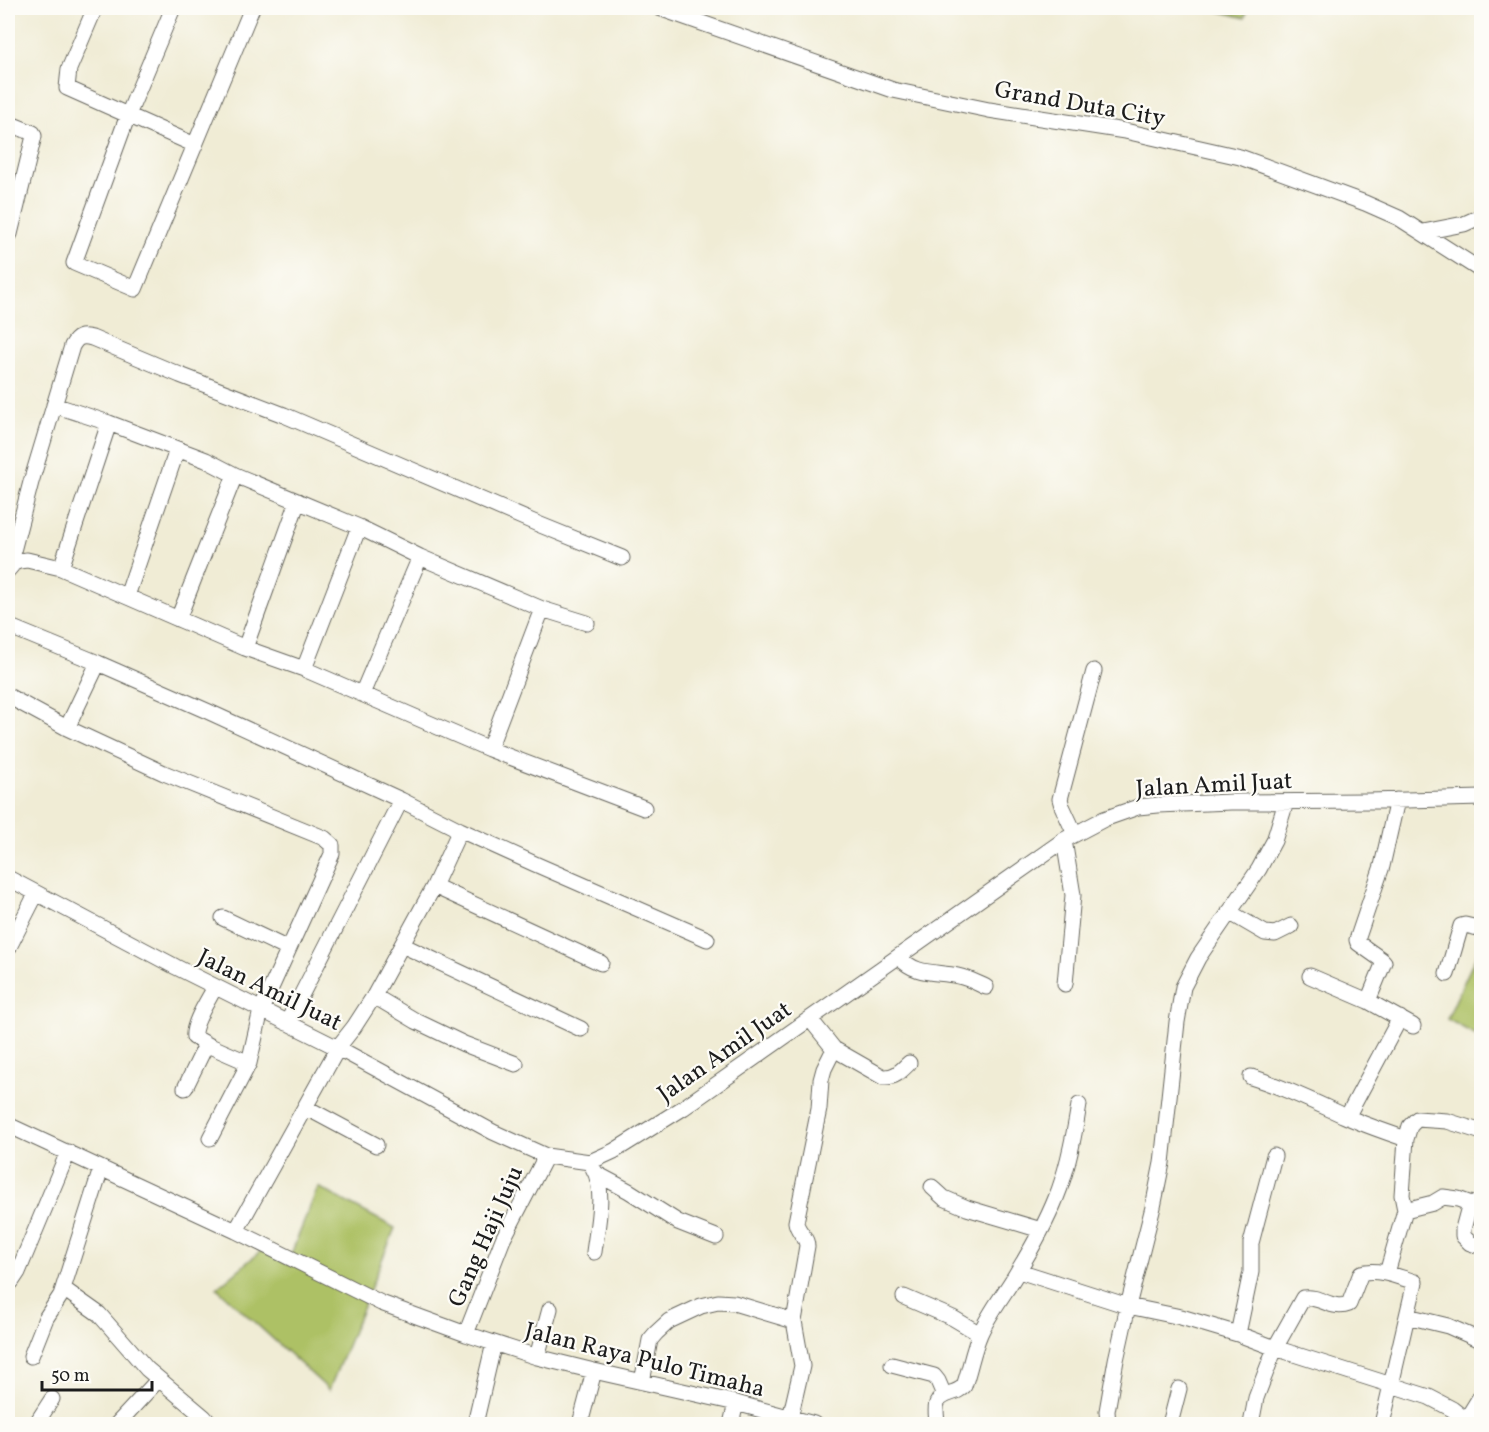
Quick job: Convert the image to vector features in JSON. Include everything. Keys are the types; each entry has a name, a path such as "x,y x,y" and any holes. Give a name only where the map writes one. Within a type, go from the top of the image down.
{"street":[{"path":"95,8 69,69 67,88 195,145"},
{"path":"173,8 128,115 74,263 135,289 252,8"},
{"name":"Grand Duta City","path":"659,8 893,90 989,110 1125,131 1240,157 1400,218 1482,271"},
{"path":"8,123 33,133 34,136 8,237"},
{"path":"1423,232 1464,224 1482,216"},
{"path":"8,570 31,482 72,346 81,336 284,416 622,558"},
{"path":"54,405 206,460 420,557 542,609 587,623"},
{"path":"61,568 109,423"},
{"path":"127,596 177,450"},
{"path":"178,619 235,475"},
{"path":"245,648 298,501"},
{"path":"304,669 359,528"},
{"path":"362,694 420,557"},
{"path":"8,570 14,563 27,560 61,568 245,648 304,669 489,749 644,808"},
{"path":"489,749 542,609"},
{"path":"8,626 98,663 402,800 460,830 535,864 707,939"},
{"path":"67,728 98,663"},
{"path":"1065,984 1073,896 1070,837 1060,799 1094,671"},
{"path":"8,696 67,728 164,773 327,840 332,845 332,854 263,1007 249,1063 210,1138"},
{"name":"Jalan Amil Juat","path":"8,878 215,987 263,1007 339,1046 493,1132 546,1155 593,1168 614,1151 683,1108 1070,837 1104,819 1138,807 1150,806 1231,802 1482,798"},
{"path":"289,1020 402,800"},
{"path":"1368,1001 1384,962 1357,940 1382,866 1397,800"},
{"path":"1108,1425 1107,1411 1128,1306 1154,1207 1162,1163 1177,1022 1183,987 1198,958 1269,852 1286,802"},
{"path":"236,1232 339,1046 375,996 434,886 460,830"},
{"path":"434,886 601,963"},
{"path":"8,949 36,894"},
{"path":"1229,912 1265,933 1275,934 1290,926"},
{"path":"223,918 288,950"},
{"path":"1447,974 1461,926 1482,929"},
{"path":"402,945 581,1029"},
{"path":"899,957 912,968 960,976 986,987"},
{"path":"1310,976 1368,1001 1407,1022 1347,1117"},
{"path":"215,987 195,1026 194,1037 249,1063"},
{"path":"375,996 425,1026 516,1064"},
{"path":"810,1019 834,1049 883,1077 890,1078 909,1063"},
{"path":"185,1088 202,1051 205,1047 210,1046"},
{"path":"790,1418 802,1366 794,1321 807,1246 806,1239 797,1228 796,1222 819,1109 821,1080 834,1049"},
{"path":"1251,1077 1272,1083 1347,1117 1406,1139"},
{"path":"936,1425 937,1402 944,1395 960,1390 964,1386 980,1334 1018,1271 1057,1197 1076,1126 1079,1105"},
{"path":"306,1107 376,1144"},
{"path":"1387,1273 1405,1210 1402,1195 1406,1139 1410,1126 1417,1119 1447,1121 1482,1132"},
{"name":"Jalan Raya Pulo Timaha","path":"8,1125 236,1232 370,1299 537,1357 736,1403 814,1425"},
{"path":"8,1280 12,1281 18,1272 68,1152"},
{"name":"Gang Haji Juju","path":"466,1334 502,1239 546,1155"},
{"path":"1238,1334 1251,1272 1251,1243 1274,1156"},
{"path":"593,1168 678,1222 716,1237"},
{"path":"593,1168 599,1189 594,1252"},
{"path":"31,1356 46,1318 61,1295 101,1169"},
{"path":"932,1187 944,1198 967,1208 1041,1230"},
{"path":"1405,1210 1433,1203 1443,1197 1458,1199 1476,1206 1463,1236 1470,1243 1482,1248"},
{"path":"1018,1271 1128,1306 1181,1317 1238,1334 1275,1348 1429,1396 1452,1409 1468,1422 1482,1394"},
{"path":"1251,1425 1256,1398 1275,1348 1303,1298 1309,1297 1341,1307 1349,1304 1361,1273 1369,1271 1387,1273 1415,1282 1382,1425"},
{"path":"61,1295 64,1292 69,1293 99,1314 127,1349 204,1422"},
{"path":"904,1297 953,1318 980,1334"},
{"path":"642,1382 650,1341 656,1333 669,1321 701,1306 718,1302 734,1303 794,1321"},
{"path":"537,1357 550,1309"},
{"path":"1407,1316 1448,1326 1482,1341"},
{"path":"475,1425 494,1343"},
{"path":"892,1365 934,1376 944,1395"},
{"path":"580,1425 594,1371"},
{"path":"128,1421 158,1380"},
{"path":"1170,1425 1179,1389"},
{"path":"36,1425 52,1399"},
{"path":"731,1425 736,1403"}],"green space":[{"path":"1220,8 1248,8 1245,18 1219,11"},
{"path":"1481,945 1482,1038 1447,1019"},
{"path":"318,1187 395,1228 329,1390 217,1288 263,1249 287,1264"}]}
